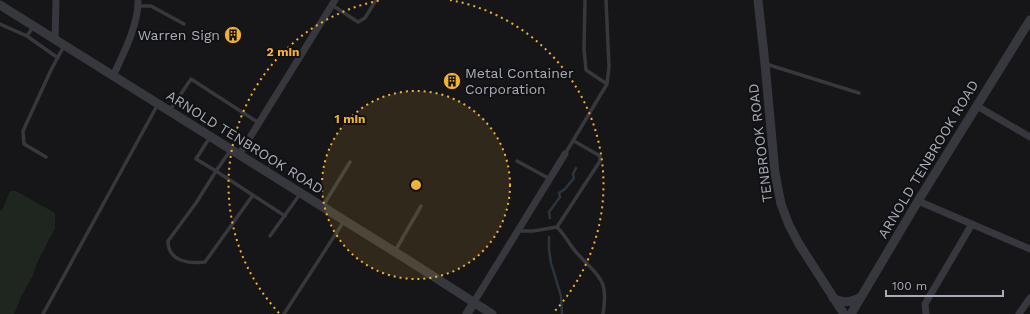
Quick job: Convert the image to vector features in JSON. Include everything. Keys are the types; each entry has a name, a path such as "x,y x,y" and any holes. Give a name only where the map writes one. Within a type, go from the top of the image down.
{"street":[{"path":"55,40 56,0"},
{"name":"TENBROOK ROAD","path":"758,0 775,173 781,204 792,232 844,314"},
{"path":"113,76 135,23 138,3"},
{"path":"235,153 259,123 333,3"},
{"name":"ARNOLD TENBROOK ROAD","path":"0,5 492,314"},
{"name":"ARNOLD TENBROOK ROAD","path":"851,314 918,201 1030,20"},
{"path":"977,106 1030,137"},
{"path":"467,314 565,154"},
{"path":"918,201 1030,249"},
{"path":"926,314 925,304 972,224"},
{"path":"832,297 847,303 861,297"},
{"path":"1019,314 1030,298"}],"lane":[{"path":"333,3 358,22 365,18 376,0"},
{"path":"585,0 584,49 586,70 608,84"},
{"path":"565,154 608,84 609,67 606,0"},
{"path":"138,3 151,6 184,24"},
{"path":"0,24 27,36 58,58"},
{"path":"27,36 33,26"},
{"path":"46,157 24,144 23,131 64,46"},
{"path":"765,64 858,93"},
{"path":"169,111 191,79 259,123"},
{"path":"43,314 158,104"},
{"path":"210,137 196,159 285,216"},
{"path":"518,231 532,231 557,227 600,161 600,156 574,141"},
{"path":"235,153 216,171 196,203 168,241 168,248 172,255 188,262 205,262 254,195"},
{"path":"517,161 550,179"},
{"path":"323,207 350,162"},
{"path":"270,236 300,193"},
{"path":"394,252 421,206"},
{"path":"284,314 344,221"},
{"path":"557,227 601,279 605,294 603,314"}],"shaded area":[{"path":"10,191 16,191 55,213 55,228 14,314 0,314 0,211 3,208"}],"waterway":[{"path":"550,218 549,212 560,197 559,193 565,189 574,178 573,174 576,168"},
{"path":"549,237 551,263 561,296 562,314"}],"place":[{"name":"Warren Sign","path":"233,35"},
{"name":"Metal Container Corporation","path":"452,81"}]}
